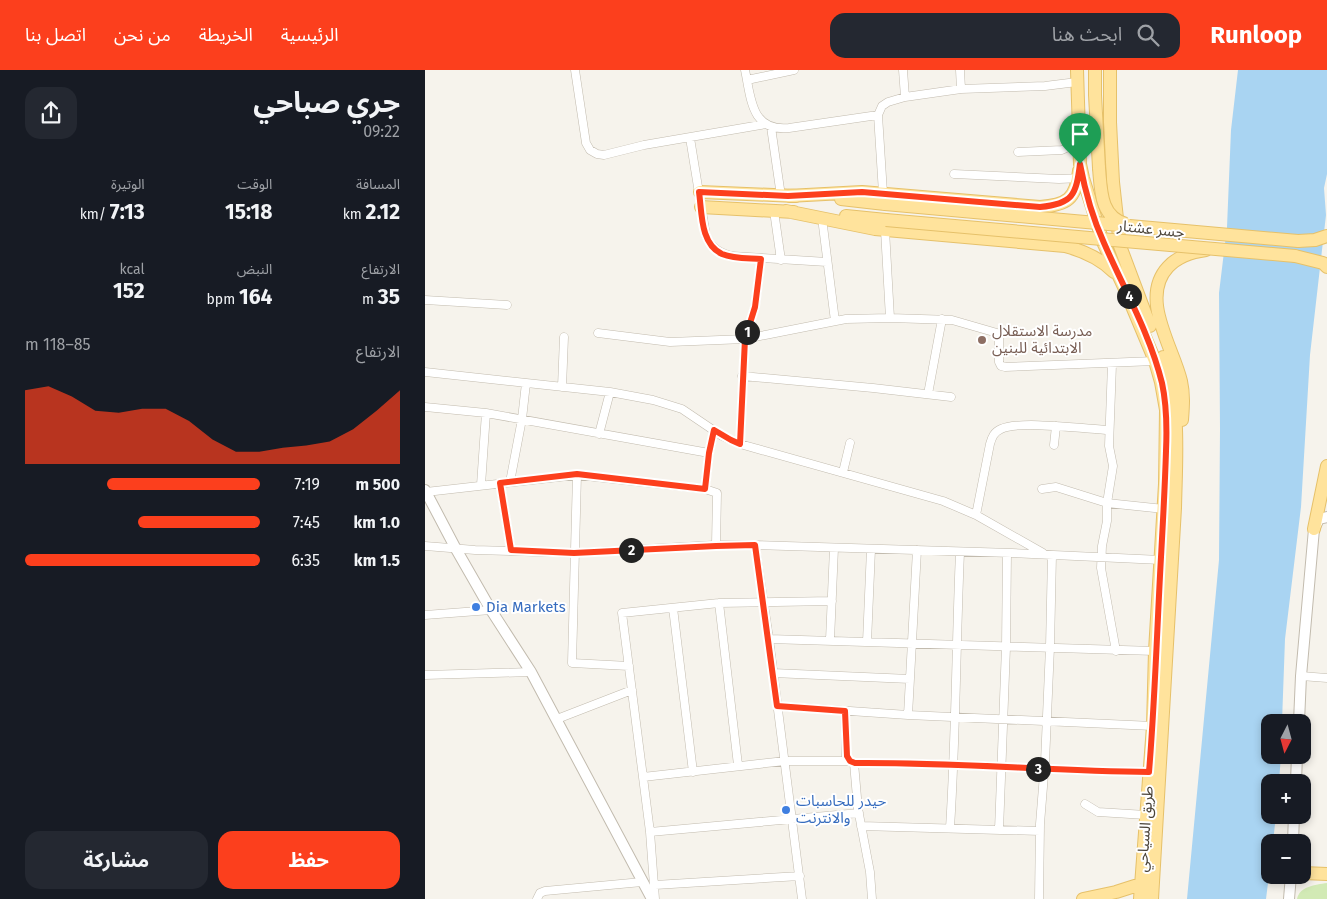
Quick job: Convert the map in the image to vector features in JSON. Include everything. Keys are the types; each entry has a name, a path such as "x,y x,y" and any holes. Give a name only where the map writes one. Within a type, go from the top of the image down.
{"main road":[{"path":"1095,70 1099,168 1104,204 1107,211 1119,222 1143,228"},
{"name":"طريق السياحي","path":"1110,70 1113,182 1120,246 1164,359 1173,393 1176,448 1175,535 1167,560 1155,652 1153,726 1140,899"},
{"path":"1077,76 1081,178 1103,242 1125,287"},
{"path":"699,192 884,198 1040,207 1058,206 1068,200 1081,178"},
{"name":"جسر عشتار","path":"884,198 1143,228 1297,241 1315,240 1327,236"},
{"path":"701,207 780,211 1065,246 1092,255 1104,263 1114,272 1125,287"},
{"path":"780,211 855,226 886,225"},
{"name":"جسر عشتار","path":"886,225 1224,249 1295,256 1323,263 1327,266"},
{"path":"1175,535 1183,398 1181,382 1163,331 1157,302 1158,283 1164,272 1182,256 1195,252 1224,249"},
{"name":"طريق السياحي","path":"1125,287 1155,361 1166,410 1164,509 1167,560 1152,899"},
{"path":"1314,529 1327,466"},
{"path":"1311,867 1327,868"},
{"path":"1311,873 1327,874"},
{"path":"1083,899 1141,884"}],"street":[{"path":"575,70 586,143 590,150 597,154 604,155 644,145 769,126 780,129 878,115"},
{"path":"745,70 757,116 769,126 785,196"},
{"path":"747,80 794,70"},
{"path":"903,70 905,97"},
{"path":"960,70 961,89"},
{"path":"884,198 878,115 882,106 888,102 905,97 961,89 1038,86 1077,76"},
{"path":"690,138 705,236 715,249 727,255 761,259 827,262"},
{"path":"1018,152 1062,150 1079,142"},
{"path":"954,174 1059,179 1081,178"},
{"path":"780,211 781,260"},
{"path":"822,218 835,321"},
{"path":"886,225 890,318"},
{"path":"740,444 745,339 755,307 761,259"},
{"path":"425,300 507,305"},
{"path":"599,333 670,342 745,339 835,321 890,318 941,319 964,323 997,333 999,336 999,362 1005,368 1155,361"},
{"path":"928,394 941,319"},
{"path":"562,387 565,337"},
{"path":"1112,364 1109,446 1113,466 1101,557 1103,584 1116,651"},
{"path":"425,372 610,392 673,406 687,412 740,444 943,501 975,515 1048,554"},
{"path":"743,376 951,397"},
{"path":"510,482 522,419 526,383"},
{"path":"599,434 610,392"},
{"path":"425,408 486,413 709,453"},
{"path":"481,485 486,413"},
{"path":"975,515 993,435 999,429 1010,426 1056,426 1109,430"},
{"path":"1054,445 1056,426"},
{"path":"705,489 714,430"},
{"path":"843,472 850,443"},
{"path":"577,474 572,663 629,666"},
{"path":"654,899 642,882 531,672 491,610 425,491 577,474 705,489 717,493 716,546"},
{"path":"500,483 511,550"},
{"path":"1042,489 1056,487 1107,503 1164,509"},
{"path":"1299,714 1314,529 1319,519 1327,517"},
{"path":"755,545 769,638 802,899"},
{"path":"425,546 456,549 574,553 755,545 1048,554 1167,560"},
{"path":"830,640 833,548"},
{"path":"867,642 871,549"},
{"path":"908,715 917,550"},
{"path":"949,828 954,765 960,552"},
{"path":"999,830 1003,767 1007,553"},
{"path":"1039,899 1040,831 1045,769 1050,647 1048,554"},
{"path":"654,899 655,885 650,832 622,613 719,603 832,601"},
{"path":"719,603 738,765"},
{"path":"673,608 693,772"},
{"path":"425,615 491,610"},
{"path":"769,638 1155,652"},
{"path":"425,675 531,672"},
{"path":"773,673 910,679"},
{"path":"1301,676 1327,678"},
{"path":"557,719 632,690"},
{"path":"777,706 908,715 1153,726"},
{"path":"845,711 846,756 852,762 870,872 872,899"},
{"path":"643,778 738,765 785,761 915,763 1149,772"},
{"path":"1085,804 1098,812 1146,815"},
{"path":"650,832 859,813"},
{"path":"861,826 1040,831"},
{"path":"655,885 800,876"},
{"path":"537,899 540,893 545,891 642,882"},
{"path":"1289,899 1290,884"}],"green space":[{"path":"1327,883 1327,899 1297,899 1301,891"}],"water":[{"path":"1238,70 1327,70 1327,174 1324,188 1326,215 1310,355 1301,507 1285,639 1282,714 1261,714 1261,764 1280,764 1280,774 1261,774 1261,824 1275,824 1274,834 1261,834 1261,884 1268,884 1266,899 1187,899 1219,560 1219,293 1227,227 1231,130"}],"place":[{"name":"مدرسة الاستقلال الابتدائية للبنين","path":"982,340"},
{"name":"Dia Markets","path":"476,607"},
{"name":"حيدر للحاسبات والانترنت","path":"786,810"}],"route":[{"path":"1080,164 1103,242 1125,287 1155,361 1166,410 1165,484 1149,772 855,763 850,761 847,756 845,711 777,706 755,545 574,553 511,550 500,483 577,474 705,489 714,430 740,444 745,339 755,307 761,259 723,254 709,243 705,236 699,192 788,196 862,192 994,204 1040,207 1058,206 1068,200 1074,192 1078,183 1080,164"}]}
